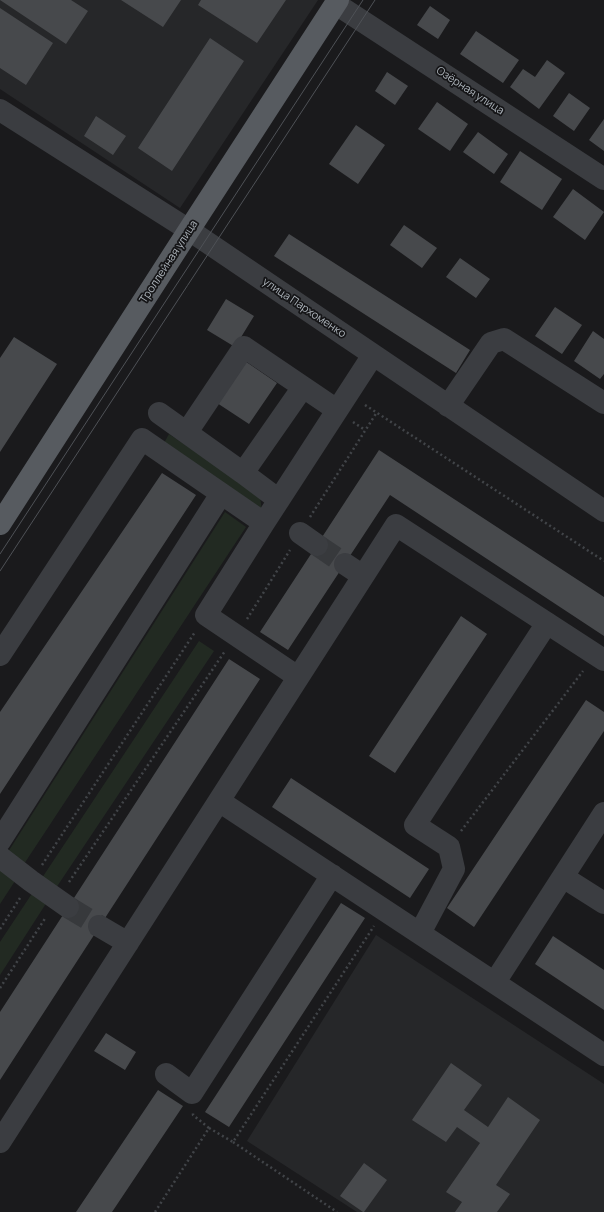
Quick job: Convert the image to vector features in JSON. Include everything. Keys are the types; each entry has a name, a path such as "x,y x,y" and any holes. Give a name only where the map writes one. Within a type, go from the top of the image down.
{"main road":[{"name":"Троллейная улица","path":"0,524 337,2"}],"street":[{"name":"Озёрная улица","path":"337,2 604,179"},
{"name":"улица Пархоменко","path":"0,110 189,230 604,511"},
{"path":"448,406 491,343 504,339 604,403"},
{"path":"187,432 244,346 303,387 342,402"},
{"path":"298,677 206,615 373,355"},
{"path":"243,473 303,387"},
{"path":"159,413 279,500"},
{"path":"0,655 142,439 264,523"},
{"path":"0,841 221,494"},
{"path":"0,1142 396,526 600,657"},
{"path":"345,564 363,576"},
{"path":"420,933 454,869 449,847 415,825 547,623"},
{"path":"219,801 604,1055"},
{"path":"495,982 604,813"},
{"path":"0,857 63,903"},
{"path":"166,1074 192,1093 332,875"},
{"path":"563,877 604,903"},
{"path":"99,926 128,943"}],"path":[{"path":"342,402 376,412 604,561"},
{"path":"0,988 63,903 236,635 308,539 376,412"},
{"path":"0,929 206,615"},
{"path":"449,847 600,657"},
{"path":"233,1142 385,910"},
{"path":"192,1093 193,1115 209,1128 233,1142 337,1212"},
{"path":"155,1212 209,1128"}],"shaded area":[{"path":"0,0 318,0 180,208 0,89"},
{"path":"169,434 260,496 262,512 163,445"},
{"path":"225,512 246,527 24,864 8,852"},
{"path":"199,641 214,651 56,888 42,878"},
{"path":"0,870 15,881 0,904"},
{"path":"33,892 47,902 0,975 0,942"},
{"path":"376,935 604,1084 604,1212 357,1212 247,1141"}],"building":[{"path":"0,0 71,0 88,11 66,44"},
{"path":"121,0 181,0 163,27"},
{"path":"201,0 286,0 257,43 198,5"},
{"path":"430,6 450,20 438,39 417,25"},
{"path":"0,8 53,43 26,85 0,68"},
{"path":"476,31 519,60 503,83 460,54"},
{"path":"210,38 244,61 172,171 138,148"},
{"path":"547,60 565,73 539,109 510,87 523,69 535,77"},
{"path":"387,72 408,86 395,105 375,91"},
{"path":"569,93 590,108 574,131 553,116"},
{"path":"437,102 468,124 450,151 418,129"},
{"path":"96,116 126,136 113,155 84,136"},
{"path":"604,119 604,151 589,140"},
{"path":"356,125 385,145 358,184 329,164"},
{"path":"478,132 508,154 494,174 463,152"},
{"path":"520,151 562,179 542,210 500,182"},
{"path":"573,189 604,212 585,240 553,217"},
{"path":"404,225 437,248 422,268 390,245"},
{"path":"289,234 470,350 456,373 274,256"},
{"path":"460,258 490,279 476,298 446,277"},
{"path":"226,299 254,316 235,347 207,330"},
{"path":"555,307 582,325 562,354 535,336"},
{"path":"593,331 604,339 604,374 600,379 574,361"},
{"path":"14,337 57,364 0,452 0,358"},
{"path":"242,359 277,383 249,424 214,401"},
{"path":"379,450 604,597 604,636 390,495 288,650 260,632"},
{"path":"162,473 196,495 0,794 0,712"},
{"path":"461,616 487,634 395,773 369,756"},
{"path":"229,659 260,679 0,1080 0,1012"},
{"path":"586,700 604,712 604,731 474,927 447,908"},
{"path":"291,778 429,869 410,898 272,807"},
{"path":"341,903 365,918 229,1127 205,1112"},
{"path":"553,936 604,970 604,1010 535,964"},
{"path":"106,1033 136,1052 125,1070 94,1051"},
{"path":"451,1063 482,1085 464,1110 488,1127 508,1097 540,1120 496,1185 510,1194 497,1212 455,1212 462,1202 446,1192 480,1143 457,1127 446,1142 412,1120"},
{"path":"158,1090 183,1106 112,1212 76,1212"},
{"path":"364,1163 387,1180 363,1212 340,1196"}],"tunnel":[{"path":"317,545 345,564"},
{"path":"68,907 99,926"}],"tram line":[{"path":"0,554 363,0"},
{"path":"0,571 375,0"}]}
